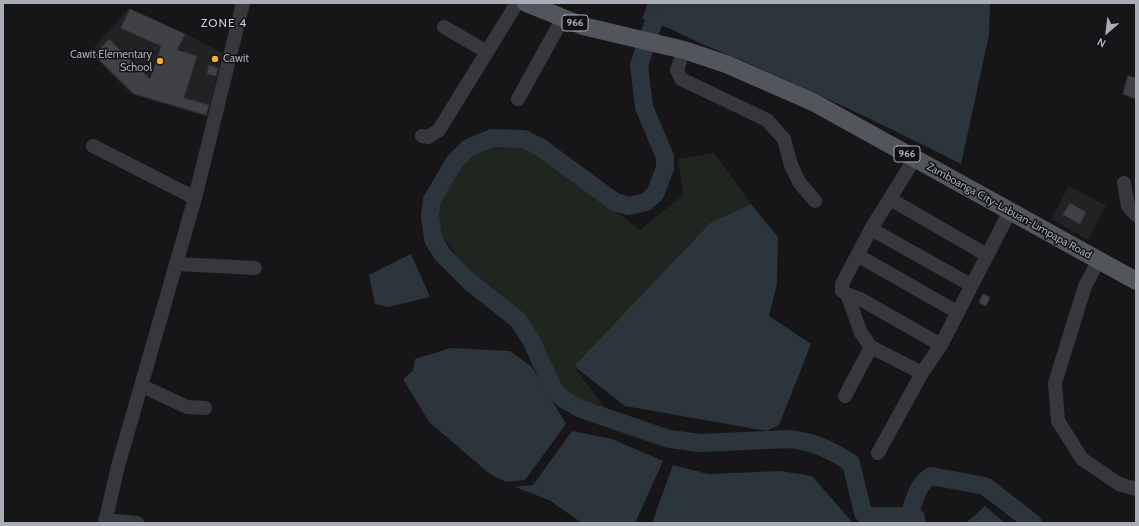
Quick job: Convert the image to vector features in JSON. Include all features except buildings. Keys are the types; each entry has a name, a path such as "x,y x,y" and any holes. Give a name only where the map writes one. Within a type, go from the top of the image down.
{"main road":[{"name":"Zamboanga City-Labuan-Limpapa Road","path":"536,5 563,18 601,31 626,35 676,48 726,64 814,102 1136,281"}],"street":[{"path":"137,523 105,522 118,466 195,198 243,3"},
{"path":"422,136 428,136 439,130 517,3"},
{"path":"518,99 563,18"},
{"path":"444,27 487,52"},
{"path":"676,48 677,70 681,79 768,120 784,139 791,165 799,182 815,201"},
{"path":"93,146 195,198"},
{"path":"915,158 871,229 857,255 855,274 842,284 842,291 862,300 940,345"},
{"path":"1124,183 1128,206 1136,215"},
{"path":"890,199 987,255"},
{"path":"878,453 940,345 1010,211"},
{"path":"871,229 971,286"},
{"path":"857,255 957,312"},
{"path":"1099,260 1085,286 1055,383 1058,421 1082,459 1119,484 1136,489"},
{"path":"177,264 255,268"},
{"path":"847,294 860,332 871,347 922,374"},
{"path":"845,396 871,347"},
{"path":"142,386 187,407 205,408"}],"shaded area":[{"path":"648,3 990,3 989,35 961,164 805,88 668,28 642,19"},
{"name":"Cawit Elementary School","path":"129,8 223,53 207,117 131,94 90,52"},
{"path":"514,143 550,161 640,230 683,195 678,159 714,153 751,204 710,223 574,366 609,414 578,404 562,387 524,319 466,266 437,231 443,191 474,150"},
{"path":"1069,186 1106,206 1088,240 1051,219"},
{"path":"751,204 778,237 777,284 769,316 811,344 779,425 767,431 625,406 574,366 710,223"},
{"path":"411,254 430,297 389,307 375,304 369,275"},
{"path":"451,348 510,351 532,367 566,424 525,480 506,482 490,474 429,422 403,379 413,371 415,359"},
{"path":"572,431 612,439 663,461 635,523 582,523 549,500 515,487 533,485"},
{"path":"673,465 708,474 781,471 812,476 853,523 652,523"},
{"path":"985,506 1005,523 966,523"}],"waterway":[{"path":"654,21 639,65 644,107 665,157 665,168 655,194 646,202 629,206 615,202 540,147 524,139 492,138 468,148 455,161 432,200 430,216 433,239 442,254 470,282 518,320 531,340 554,390 563,399 581,409 669,439 701,443 789,439 814,444 837,454 851,463 863,513 867,516 909,516 916,518 917,523"},
{"path":"909,516 919,488 926,479 931,476 985,486 1033,523"}],"place":[{"name":"Cawit","path":"215,59"},
{"name":"Cawit Elementary School","path":"160,61"}],"district":[{"name":"ZONE 4","path":"224,23"}]}
